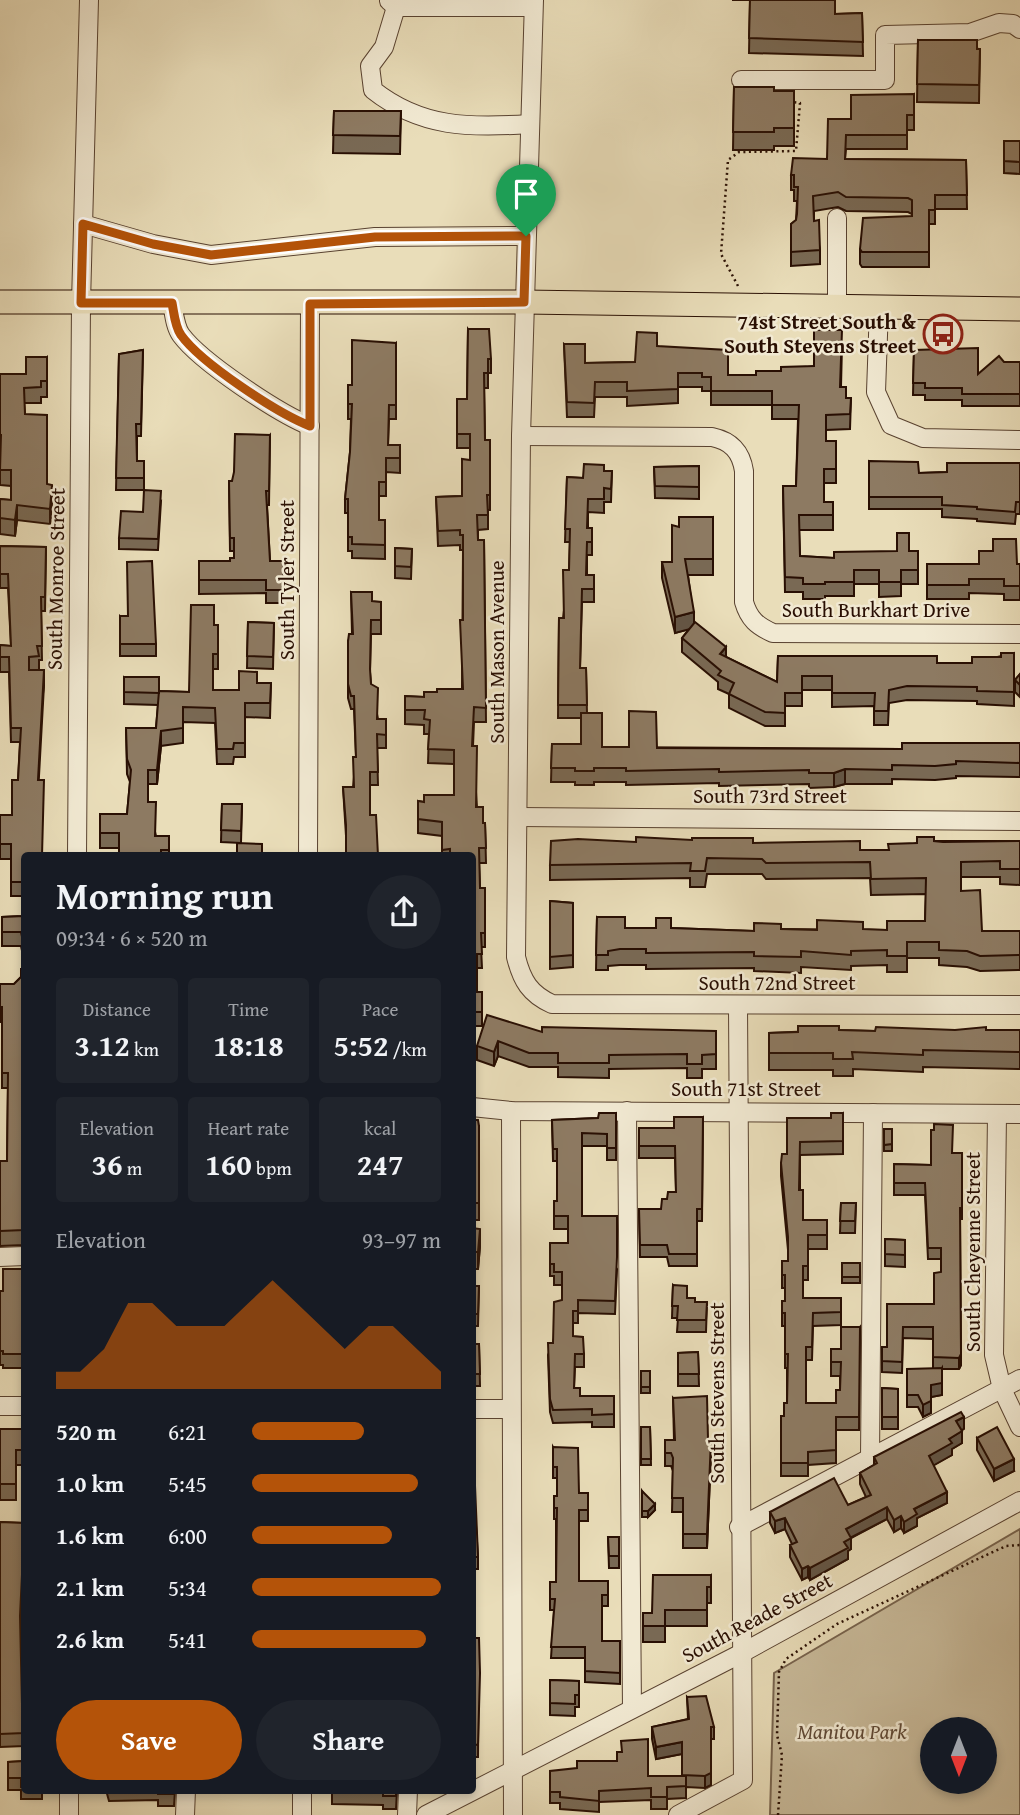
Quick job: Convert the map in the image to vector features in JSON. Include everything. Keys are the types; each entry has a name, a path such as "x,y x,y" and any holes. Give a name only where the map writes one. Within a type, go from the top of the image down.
{"main road":[{"path":"0,302 524,302 1020,309"}],"street":[{"name":"South Monroe Street","path":"77,852 81,303 89,0"},
{"path":"530,124 452,126 397,109 373,90 369,66 384,47 392,4 533,4"},
{"name":"South Mason Avenue","path":"533,4 521,436 516,957 524,982 536,997"},
{"path":"741,80 885,80 885,35 970,33 999,23 1013,24 1020,29"},
{"path":"837,218 837,307"},
{"path":"83,224 153,244 211,255 375,237 526,236"},
{"path":"172,303 178,332 193,348 288,417 310,426"},
{"name":"South Tyler Street","path":"308,852 310,304"},
{"path":"879,307 876,392 891,425 923,438 1020,440"},
{"name":"South Burkhart Drive","path":"521,436 712,437 730,443 738,452 744,471 744,602 748,614 760,628 773,633 1020,634"},
{"name":"South 73rd Street","path":"519,817 1020,821"},
{"name":"South 72nd Street","path":"536,997 552,1004 1020,1005"},
{"name":"South Stevens Street","path":"678,1815 743,1780 740,1654 738,1006"},
{"name":"South 71st Street","path":"476,1107 511,1111 1020,1114"},
{"path":"511,1111 513,1815"},
{"path":"627,1111 632,1709"},
{"path":"870,1458 873,1113"},
{"name":"South Cheyenne Street","path":"997,1114 993,1325 996,1370 1020,1427"},
{"path":"0,1257 21,1256"},
{"path":"740,1527 1020,1379"},
{"path":"0,1406 21,1406"},
{"path":"476,1409 510,1409"},
{"name":"South Reade Street","path":"476,1790 740,1654 1020,1501"},
{"path":"69,1794 69,1815"},
{"path":"185,1815 186,1794"},
{"path":"302,1794 302,1815"},
{"path":"407,1815 408,1794"},
{"name":"South Reade Street","path":"426,1815 468,1794"}],"path":[{"path":"738,306 737,283 726,269 722,254 728,160 739,152 796,152 800,103 790,102"},
{"path":"778,1815 782,1755 777,1735 779,1672 786,1658 837,1624 1006,1546 1020,1545"}],"green space":[{"name":"Manitou Park","path":"1020,1529 1020,1815 770,1815 774,1673"}],"building":[{"path":"750,0 835,0 835,14 862,13 863,42 749,38"},
{"path":"918,40 977,40 977,49 980,49 979,85 917,84"},
{"path":"734,87 774,87 774,91 794,91 794,128 774,128 774,132 733,132"},
{"path":"914,94 914,115 907,115 907,135 846,135 845,159 966,160 967,195 935,195 935,210 929,210 929,252 862,252 863,218 912,216 912,200 846,197 838,192 813,196 814,221 819,220 820,250 791,252 791,224 796,220 798,187 794,187 794,175 791,175 793,158 827,159 828,119 851,119 851,95"},
{"path":"334,111 401,111 400,136 333,135"},
{"path":"1004,141 1020,141 1020,162 1004,161"},
{"path":"468,329 489,329 491,359 488,359 488,373 484,373 485,440 490,440 490,495 487,495 488,515 477,515 478,540 484,540 486,708 474,707 472,746 477,746 476,807 483,807 486,848 479,848 480,888 485,888 485,933 481,933 482,954 477,954 477,992 482,992 482,1012 476,1012 476,852 442,850 442,822 418,819 418,801 424,802 424,795 454,795 454,750 428,749 430,720 424,719 425,710 405,710 405,696 424,697 424,692 437,692 437,689 463,689 460,620 463,620 463,535 460,535 460,530 438,531 436,497 462,496 462,459 470,460 470,434 457,434 457,399 467,399"},
{"path":"814,330 842,330 840,387 846,387 846,398 851,398 850,414 826,415 826,441 836,441 836,469 824,469 824,502 833,502 833,515 799,515 800,556 834,558 834,552 897,551 897,533 909,533 909,551 918,551 918,570 901,570 901,582 879,582 879,570 854,570 854,582 803,584 803,578 785,577 783,486 796,486 799,405 772,405 772,391 711,391 711,377 702,377 702,373 678,373 678,389 627,391 627,382 595,382 594,403 567,402 564,344 585,344 585,363 635,362 637,332 657,333 657,346 728,350 728,375 756,375 756,371 781,371 781,367 814,366"},
{"path":"352,340 396,343 396,405 389,405 388,445 400,445 400,458 386,458 386,482 379,482 379,520 385,520 385,545 352,544 352,537 348,537 348,499 345,499 350,452 352,404 348,404 348,385 352,385"},
{"path":"978,348 978,374 999,356 1004,362 1020,362 1020,394 962,394 962,388 925,388 925,383 913,383 914,350"},
{"path":"143,350 141,424 136,424 137,461 144,461 144,478 116,478 119,354"},
{"path":"26,357 47,357 47,381 41,381 41,387 24,388 25,414 47,415 47,484 52,485 50,509 17,505 15,520 0,518 0,499 11,500 11,470 0,470 0,374 26,374"},
{"path":"235,434 270,435 269,491 266,491 270,561 283,561 283,590 266,590 266,580 199,580 199,561 230,561 230,558 234,558 234,538 230,538 229,481 232,481 234,472"},
{"path":"869,461 918,462 919,473 947,472 947,463 1020,463 1020,502 1016,502 1015,512 942,505 942,497 869,497"},
{"path":"584,464 604,465 604,471 612,471 611,489 604,488 604,499 588,499 587,528 592,528 592,542 587,542 586,575 594,575 594,589 582,589 580,668 586,668 587,705 558,705 559,618 564,618 563,570 569,570 570,529 565,529 567,477 583,478"},
{"path":"699,466 699,487 655,486 654,467"},
{"path":"144,490 161,491 158,539 119,538 121,511 143,512"},
{"path":"679,517 713,517 713,559 685,559 694,612 675,617 662,562 672,562 672,525 679,527"},
{"path":"993,539 1016,539 1020,586 1004,586 1004,579 969,579 969,585 927,585 927,564 979,564 979,551 993,551"},
{"path":"0,546 46,547 45,597 41,597 42,646 37,646 39,656 29,657 29,670 44,670 38,780 44,780 42,852 21,852 21,882 11,882 11,844 0,844 0,815 12,815 12,780 18,780 21,728 11,728 9,657 0,657 0,645 11,646 8,574 0,574"},
{"path":"395,548 412,549 411,567 395,566"},
{"path":"152,561 156,644 120,644 120,616 128,616 127,562"},
{"path":"351,592 372,592 372,601 381,602 381,620 371,620 371,684 378,688 377,719 386,719 386,735 377,734 378,772 370,772 370,815 376,815 378,852 346,852 343,787 354,787 353,757 356,757 354,696 351,696 348,684 348,641 349,634 353,634"},
{"path":"191,605 214,605 214,625 218,625 218,654 213,654 213,690 239,690 239,671 257,672 257,683 271,683 270,703 245,703 245,743 234,743 233,749 217,749 215,708 183,707 183,728 161,731 157,770 148,770 148,802 156,802 155,836 169,836 169,850 119,852 119,833 100,833 100,814 127,814 131,770 127,759 126,728 156,728 159,691 189,692"},
{"path":"248,622 274,623 273,657 247,656"},
{"path":"695,622 726,647 720,654 777,682 778,656 937,656 937,663 972,663 972,657 1001,657 1001,653 1014,653 1014,692 977,691 977,687 907,686 889,690 888,711 874,711 875,693 832,693 832,676 802,676 802,693 785,693 785,713 765,712 729,694 734,683 718,675 721,671 682,638"},
{"path":"124,677 159,677 159,693 124,692"},
{"path":"629,711 656,712 657,748 902,749 902,743 1020,743 1020,763 956,761 956,764 892,765 892,770 845,769 834,773 809,773 809,770 719,772 719,769 626,771 626,768 575,771 575,768 551,768 552,744 581,744 581,713 602,713 602,747 629,747"},
{"path":"222,804 242,804 241,831 221,830"},
{"path":"636,837 692,840 753,838 753,843 860,841 860,850 889,850 888,844 917,843 917,837 934,837 934,841 943,842 1020,841 1020,869 1000,869 1000,861 961,862 961,891 980,890 982,931 1020,931 1020,955 980,956 967,951 939,950 939,942 907,942 907,956 887,956 887,950 851,951 851,955 801,951 801,957 754,956 754,952 646,953 646,949 620,949 608,951 608,955 596,955 597,917 625,917 625,928 656,928 656,918 671,918 671,928 754,931 754,923 781,924 781,929 817,930 817,920 863,922 863,929 887,930 887,921 925,921 926,878 871,879 870,862 766,863 762,859 707,858 705,871 690,871 691,863 550,865 551,841 578,839 636,842"},
{"path":"237,843 262,844 262,852 237,852"},
{"path":"550,901 573,903 573,955 550,957"},
{"path":"21,916 21,932 2,932 2,917"},
{"path":"21,977 21,1230 0,1231 0,1161 7,1161 8,1073 2,1073 0,984 14,984"},
{"path":"487,1015 542,1032 542,1027 716,1031 716,1054 702,1055 702,1064 687,1064 687,1054 609,1055 609,1063 558,1063 558,1053 529,1053 498,1041 494,1052 477,1046"},
{"path":"798,1026 839,1026 839,1030 875,1031 876,1027 955,1030 986,1027 986,1030 1020,1030 1020,1052 923,1050 923,1055 852,1052 853,1059 833,1059 833,1053 769,1053 769,1033 798,1032"},
{"path":"599,1113 616,1113 616,1148 607,1148 607,1134 582,1133 582,1216 617,1216 615,1301 578,1300 578,1311 573,1311 573,1336 583,1337 584,1354 575,1354 574,1388 580,1388 580,1396 614,1396 614,1414 592,1415 592,1409 553,1410 550,1399 548,1343 553,1343 554,1302 562,1300 562,1272 554,1272 554,1264 550,1264 550,1243 568,1243 568,1216 554,1216 554,1201 557,1201 557,1149 553,1149 552,1120 598,1118"},
{"path":"831,1113 843,1113 843,1141 800,1142 799,1190 803,1190 803,1220 827,1220 827,1235 808,1235 808,1266 803,1266 803,1298 841,1298 841,1312 813,1313 812,1347 806,1347 806,1403 836,1403 836,1390 840,1390 841,1362 831,1362 831,1349 841,1349 841,1327 860,1327 859,1417 836,1417 836,1450 808,1452 808,1463 781,1463 781,1416 784,1416 784,1403 787,1403 788,1354 785,1354 785,1313 782,1313 785,1275 782,1275 782,1261 788,1261 788,1237 781,1163 782,1154 787,1154 787,1118 831,1118"},
{"path":"674,1117 703,1117 702,1209 697,1209 697,1254 669,1254 667,1245 640,1245 639,1209 661,1209 662,1199 667,1199 668,1192 676,1192 675,1146 639,1146 639,1128 674,1128"},
{"path":"476,1120 479,1126 479,1203 476,1203"},
{"path":"934,1124 953,1125 952,1153 962,1153 961,1354 959,1358 933,1357 933,1327 903,1327 902,1362 882,1361 882,1347 887,1347 887,1304 934,1304 934,1273 941,1272 941,1248 928,1248 925,1183 894,1183 894,1164 931,1165 931,1130 934,1130"},
{"path":"884,1129 892,1129 892,1144 884,1145"},
{"path":"841,1203 856,1203 855,1221 840,1221"},
{"path":"476,1228 480,1229 476,1252"},
{"path":"885,1239 905,1240 905,1255 885,1254"},
{"path":"842,1263 860,1263 860,1277 842,1277"},
{"path":"3,1269 21,1269 21,1354 3,1354 3,1351 0,1351 0,1291 3,1291"},
{"path":"673,1285 687,1286 687,1298 695,1298 695,1302 707,1302 706,1320 677,1320 678,1306 672,1306"},
{"path":"476,1286 479,1286 476,1314"},
{"path":"476,1344 479,1344 480,1374 476,1374"},
{"path":"698,1352 699,1374 678,1374 678,1353"},
{"path":"942,1368 942,1383 931,1385 931,1401 923,1405 918,1395 907,1395 907,1369"},
{"path":"641,1371 650,1371 650,1387 641,1387"},
{"path":"882,1388 898,1389 898,1417 882,1417"},
{"path":"707,1396 708,1439 711,1439 707,1534 683,1534 683,1498 672,1498 673,1458 671,1453 665,1453 665,1440 675,1440 673,1398"},
{"path":"961,1412 964,1417 956,1421 962,1431 949,1439 952,1443 929,1456 947,1492 914,1509 917,1514 904,1522 901,1516 894,1520 887,1507 846,1529 851,1538 844,1542 848,1548 810,1568 808,1566 802,1569 790,1545 797,1542 785,1518 775,1521 770,1512 834,1478 848,1505 871,1495 860,1473 877,1463 874,1457"},
{"path":"641,1427 650,1427 651,1459 641,1459"},
{"path":"997,1427 1014,1459 994,1469 977,1438"},
{"path":"0,1429 21,1429 21,1450 16,1450 16,1484 0,1484"},
{"path":"553,1447 578,1448 579,1493 588,1493 588,1510 579,1510 579,1581 608,1581 608,1595 602,1595 602,1641 620,1641 620,1673 585,1671 585,1647 551,1647 555,1599 550,1599 550,1582 556,1582 557,1508 554,1508 554,1496 557,1496 557,1467 553,1467"},
{"path":"642,1491 655,1504 648,1511 642,1511"},
{"path":"476,1510 478,1557 476,1557"},
{"path":"0,1522 21,1523 21,1733 0,1734"},
{"path":"608,1537 619,1537 619,1556 609,1556"},
{"path":"653,1575 711,1575 711,1587 707,1587 707,1610 665,1610 665,1626 643,1626 643,1613 652,1613"},
{"path":"476,1638 479,1638 480,1673 478,1745"},
{"path":"550,1680 579,1681 579,1695 575,1695 575,1704 550,1703"},
{"path":"706,1696 714,1727 711,1727 711,1773 705,1776 682,1775 682,1742 656,1747 652,1727 689,1719 687,1697"},
{"path":"648,1739 648,1776 686,1776 686,1786 667,1787 667,1797 651,1797 651,1788 599,1791 599,1801 560,1797 560,1792 550,1792 550,1771 577,1768 577,1761 617,1761 617,1752 622,1752 621,1741"},
{"path":"21,1761 21,1778 8,1778 8,1762"}],"place":[{"name":"74st Street South & South Stevens Street","path":"943,334"}],"route":[{"path":"83,224 153,244 211,255 273,246 375,237 526,236 524,302 310,304 310,426 288,417 193,348 178,332 172,303 81,303 83,224"}]}
